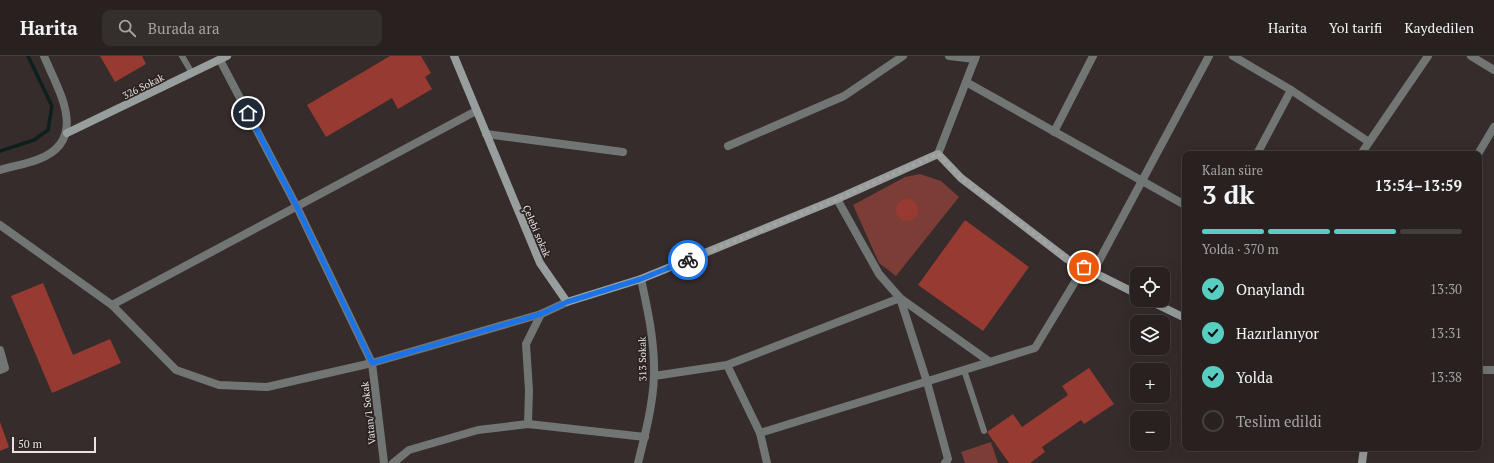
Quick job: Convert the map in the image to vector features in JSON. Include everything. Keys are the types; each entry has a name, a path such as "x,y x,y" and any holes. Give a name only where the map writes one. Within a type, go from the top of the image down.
{"street":[{"path":"0,170 40,159 56,148 67,133 66,108 44,56"},
{"name":"Çelebi sokak","path":"454,56 540,263 567,302"},
{"path":"728,146 844,96 903,56"},
{"path":"0,225 112,305 176,370 219,385 267,387 372,363 541,314 567,302 641,279 837,199 938,154 976,57 949,56"},
{"path":"1054,132 1093,56"},
{"path":"1093,272 1209,56"},
{"path":"1233,56 1291,90 1369,142"},
{"path":"1363,151 1428,56"},
{"path":"1472,56 1494,70"},
{"name":"326 Sokak","path":"67,133 223,58"},
{"name":"Vatan/1 Sokak","path":"223,58 372,363 384,463"},
{"path":"966,82 1182,203"},
{"path":"1259,151 1291,90"},
{"path":"112,305 476,111"},
{"path":"1480,151 1494,127"},
{"path":"486,134 623,152"},
{"path":"938,154 961,178 1067,259 1130,290"},
{"path":"837,199 879,274 900,298 990,362"},
{"path":"760,433 1035,348 1084,267"},
{"name":"313 Sokak","path":"638,463 654,376 651,324 641,279"},
{"path":"654,376 727,365 900,298"},
{"path":"900,298 927,382 948,459 945,463"},
{"path":"1162,307 1182,317"},
{"path":"528,424 529,390 526,344 541,314"},
{"path":"0,350 5,368 0,370"},
{"path":"727,365 760,433 767,463"},
{"path":"1482,370 1494,370"},
{"path":"393,463 409,450 478,430 528,424 644,437"},
{"path":"1362,463 1364,451"}],"lane":[{"path":"182,56 192,73"},
{"path":"964,370 984,431"}],"shaded area":[{"path":"920,174 941,181 959,197 896,276 879,263 853,205 905,177"},
{"path":"991,442 998,463 965,463 961,452"}],"building":[{"path":"100,56 142,56 146,64 115,82"},
{"path":"390,56 421,56 431,73 425,77 432,89 398,109 392,98 326,137 307,105"},
{"path":"907,199 915,202 918,210 915,218 907,221 899,218 896,210 899,202"},
{"path":"965,220 1029,267 983,331 918,285"},
{"path":"43,283 73,355 110,339 121,363 52,393 11,296"},
{"path":"1089,368 1114,404 1084,424 1081,420 1042,447 1045,452 1030,463 1009,463 987,432 1013,414 1022,427 1068,395 1062,386"},
{"path":"0,422 9,447 0,451"}],"waterway":[{"path":"0,151 34,140 48,130 52,106 28,56"}],"way so far":[{"path":"688,260 837,199 938,154 961,178 1067,259 1084,267"}],"route":[{"path":"248,113 297,207 372,363 541,314 567,302 641,279 688,260"}]}
